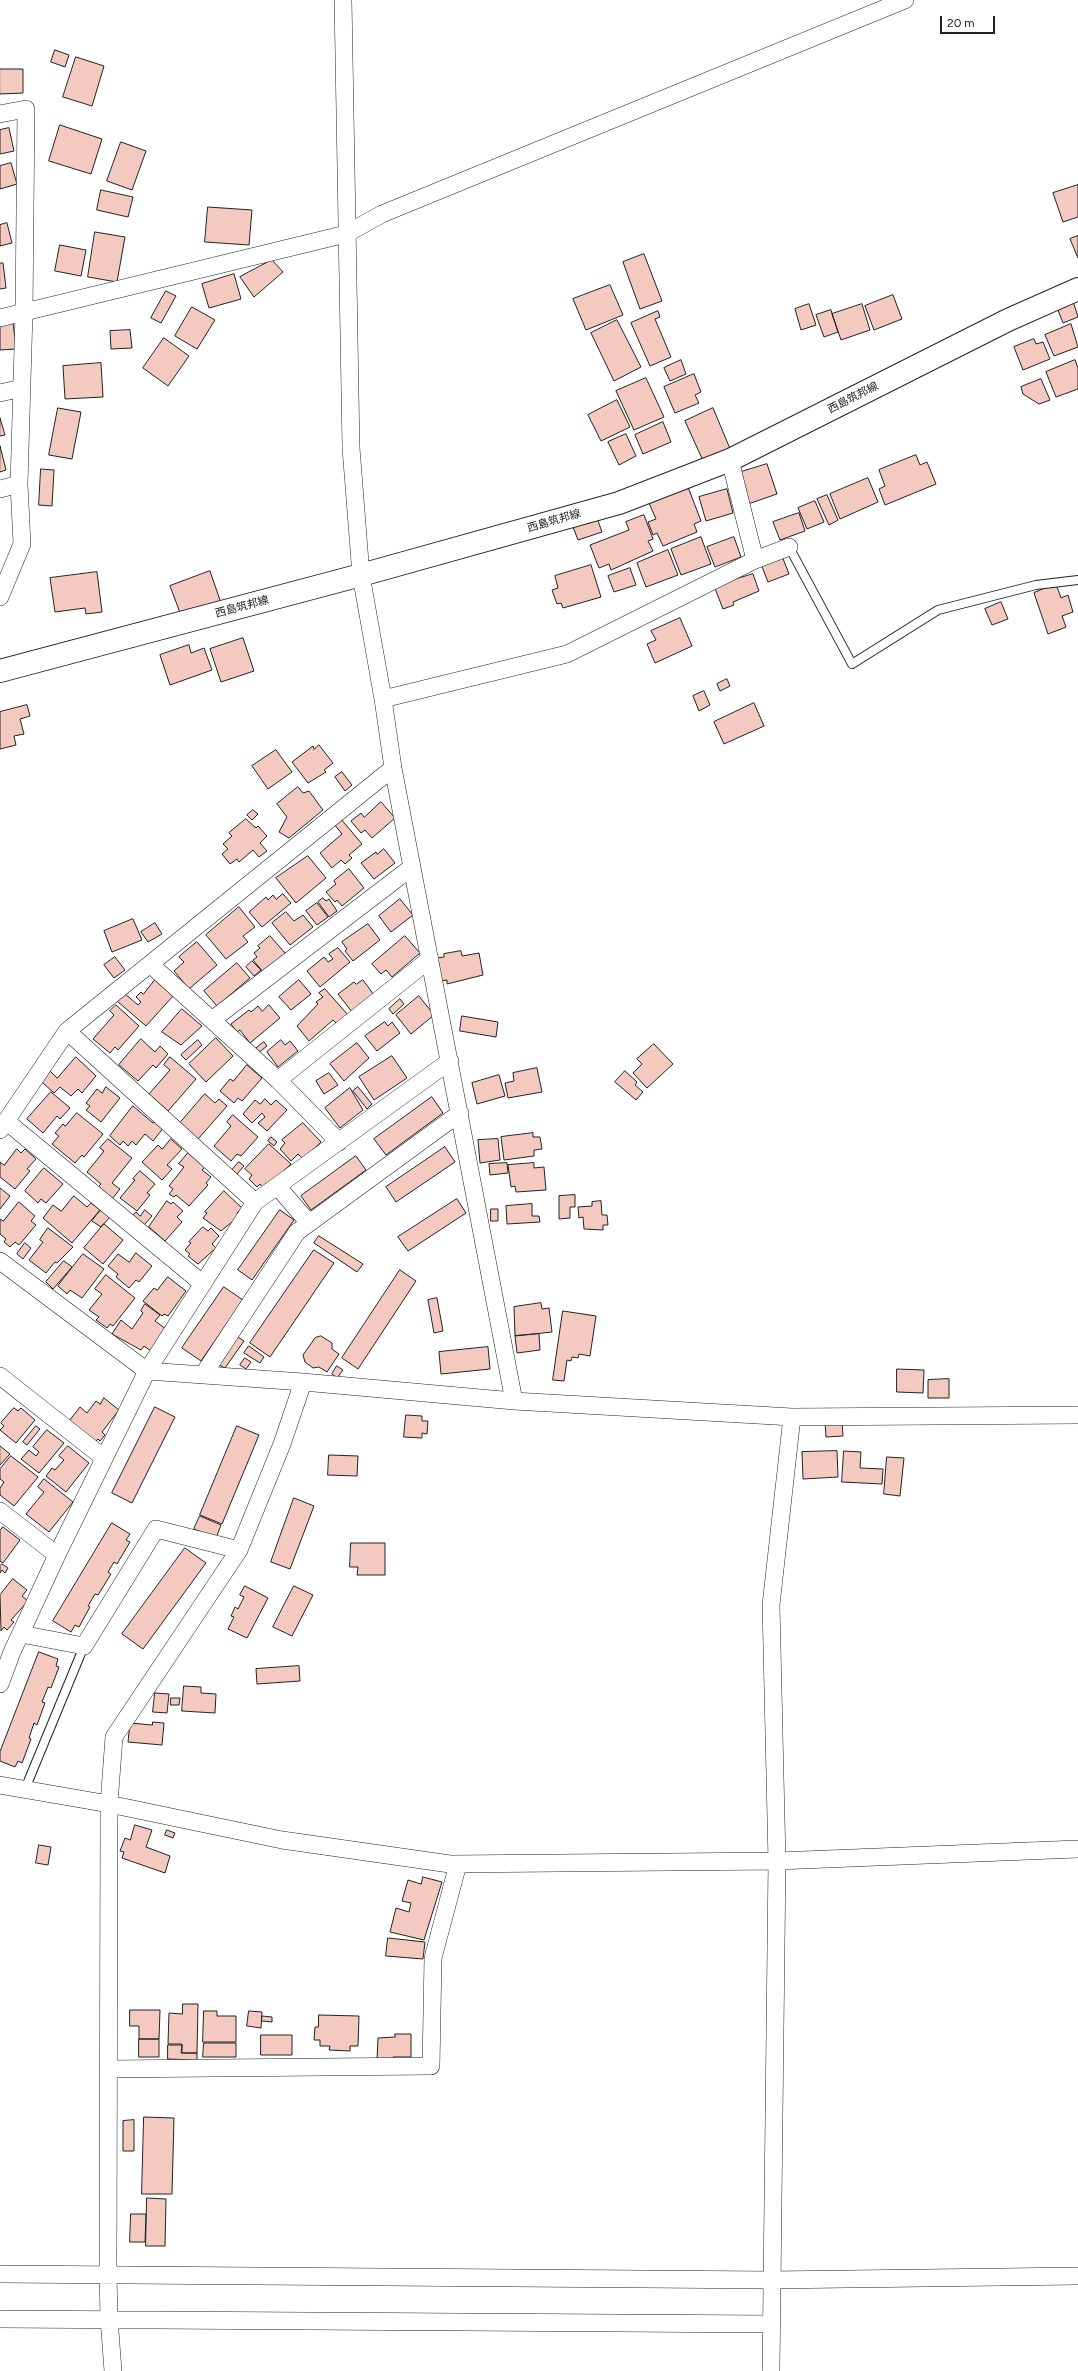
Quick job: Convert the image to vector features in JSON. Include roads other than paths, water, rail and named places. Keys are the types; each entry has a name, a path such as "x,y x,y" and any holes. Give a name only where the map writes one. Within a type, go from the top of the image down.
{"main road":[{"name":"西島筑邦線","path":"0,671 361,575 619,503 730,460 1008,320 1078,289"}],"street":[{"path":"343,0 351,448 361,575 383,699 393,768 514,1401"},
{"path":"0,318 346,234 382,214 905,0"},
{"path":"0,114 26,109 24,313 18,484 22,544 0,598"},
{"path":"0,393 22,388"},
{"path":"730,460 756,560"},
{"path":"0,489 18,484"},
{"path":"383,699 567,654 756,560 788,547"},
{"path":"203,1284 3,1125 67,1031 393,768"},
{"path":"212,1020 412,867"},
{"path":"278,1080 430,959"},
{"path":"150,964 278,1080 339,1142"},
{"path":"67,1031 255,1202"},
{"path":"0,1684 6,1648 21,1634 57,1555 147,1372 255,1202 450,1061"},
{"path":"203,1375 297,1232 460,1113"},
{"path":"277,1186 309,1223"},
{"path":"2,1266 147,1372 303,1382 514,1401 792,1416 1078,1415"},
{"path":"0,1376 104,1458"},
{"path":"113,2371 109,2318 108,2273 108,1804 114,1737 239,1550 282,1444 303,1382"},
{"path":"771,2371 777,1861 771,1605 792,1416"},
{"path":"0,1511 57,1555"},
{"path":"21,1634 84,1646 156,1530 239,1550"},
{"path":"0,1785 108,1804 282,1840 458,1864 777,1861 1078,1849"},
{"path":"108,2069 431,2066 433,1958 458,1864"},
{"path":"0,2274 108,2273 771,2280 1078,2276"},
{"path":"0,2319 109,2318 771,2324"}],"lane":[{"path":"788,547 852,664 938,610 1036,585 1078,580"},
{"path":"25,1789 84,1646"}]}
